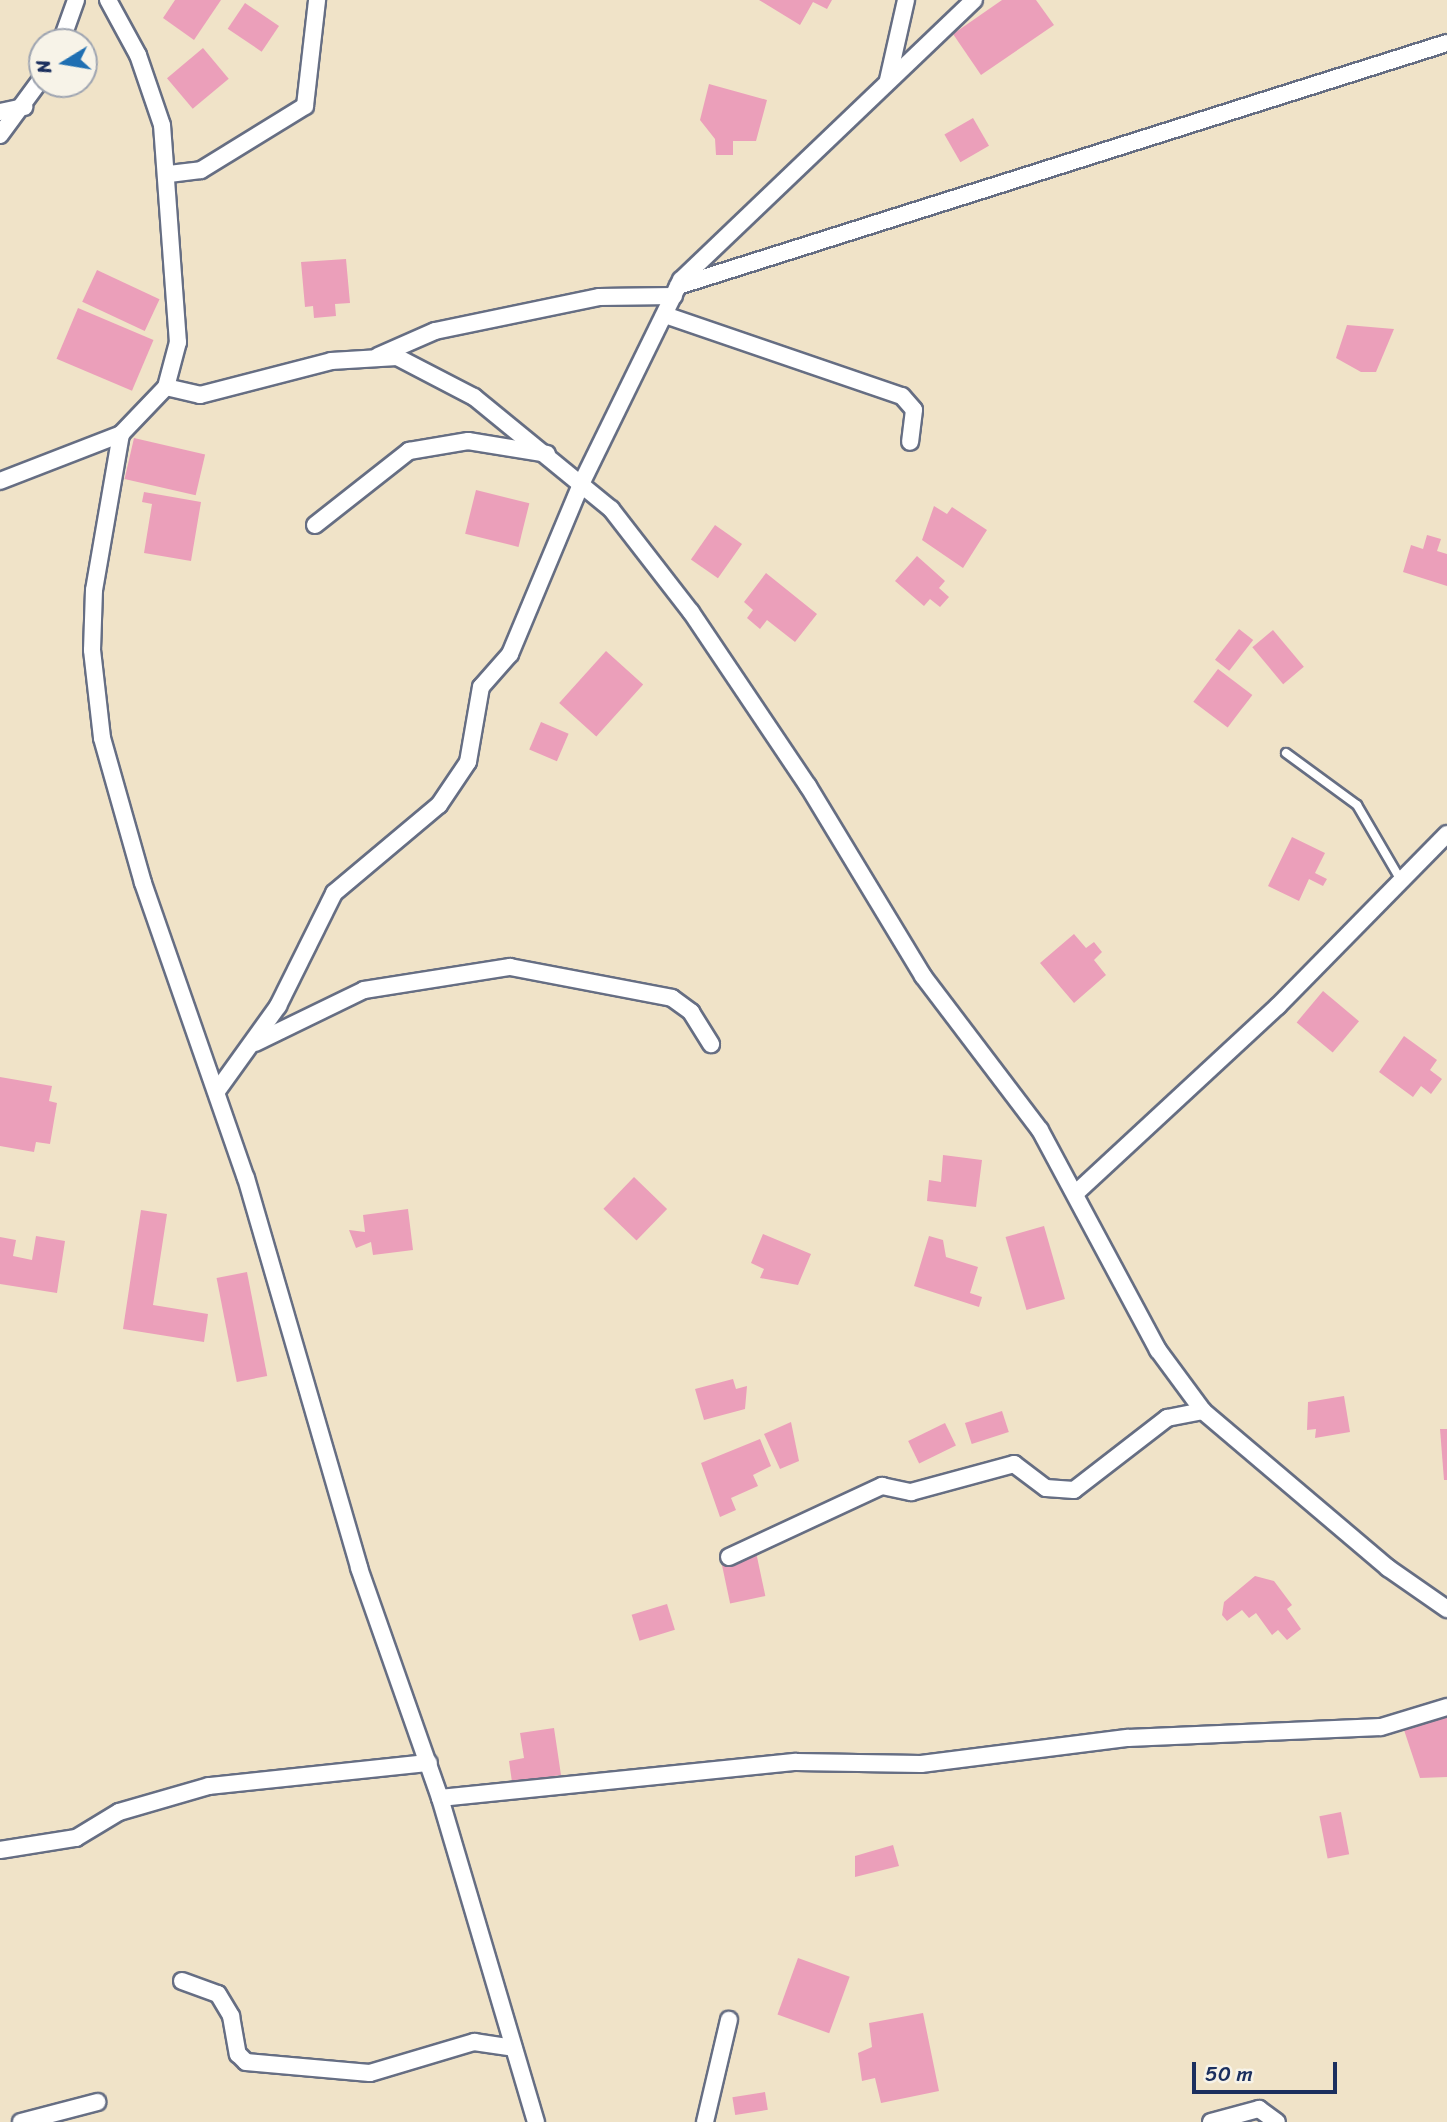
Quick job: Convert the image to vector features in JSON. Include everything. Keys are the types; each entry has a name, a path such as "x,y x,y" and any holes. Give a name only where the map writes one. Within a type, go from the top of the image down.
{"street":[{"path":"66,28 76,0"},
{"path":"0,481 121,434 166,387 177,342 169,174 154,93 108,0"},
{"path":"169,174 201,170 305,106 317,0"},
{"path":"888,80 906,0"},
{"path":"217,1091 278,1006 334,893 424,819 459,778 468,762 481,687 509,654 582,482 676,291 888,80 975,0"},
{"path":"166,387 200,396 331,361 378,356 435,331 598,297 676,291 1447,43"},
{"path":"0,135 30,98"},
{"path":"0,112 24,107"},
{"path":"666,314 902,396 914,410 910,442"},
{"path":"378,356 423,366 553,456 611,509 691,612 808,786 887,923 1040,1130 1158,1350 1203,1411 1388,1568 1447,1609"},
{"path":"121,434 94,590 92,650 102,738 143,884 217,1091 311,1388 359,1568 440,1798 536,2122"},
{"path":"315,524 409,451 468,442 553,456"},
{"path":"1076,1193 1278,1006 1399,877 1447,834"},
{"path":"250,1045 364,990 510,967 672,998 691,1012 711,1044"},
{"path":"729,1557 838,1510 865,1489 911,1492 1014,1464 1046,1488 1074,1490 1167,1418 1203,1411"},
{"path":"440,1798 796,1762 921,1764 1128,1738 1381,1727 1447,1707"},
{"path":"0,1850 76,1838 119,1812 209,1786 429,1763"},
{"path":"182,1981 219,1994 231,2016 238,2054 246,2062 370,2073 474,2042 514,2048"},
{"path":"705,2122 729,2020"},
{"path":"22,2122 97,2102"},
{"path":"1211,2122 1259,2109 1277,2122"}],"lane":[{"path":"1286,754 1357,805 1399,877"}],"building":[{"path":"175,0 221,0 194,40 163,18"},
{"path":"759,0 832,0 827,9 813,2 800,25"},
{"path":"1002,0 1036,0 1054,25 981,75 953,34"},
{"path":"245,3 279,26 262,52 228,29"},
{"path":"203,48 229,79 193,109 167,78"},
{"path":"709,84 767,100 756,141 733,141 733,155 716,155 715,139 700,120"},
{"path":"973,118 989,146 960,162 944,134"},
{"path":"346,259 350,303 335,304 336,316 314,318 313,306 305,307 301,262"},
{"path":"97,270 160,299 145,331 82,302"},
{"path":"78,308 153,340 132,391 57,359"},
{"path":"1347,325 1394,329 1376,372 1361,372 1336,358"},
{"path":"134,438 205,454 196,495 125,479"},
{"path":"476,490 529,503 518,547 465,534"},
{"path":"144,492 201,502 191,561 144,553 152,504 142,502"},
{"path":"934,506 947,514 952,507 987,530 963,568 922,540"},
{"path":"715,525 742,544 718,578 691,559"},
{"path":"1427,535 1441,539 1437,551 1447,554 1447,586 1403,572 1411,545 1423,549"},
{"path":"917,556 945,581 939,588 949,597 940,607 930,599 924,606 895,581"},
{"path":"766,573 817,614 795,642 767,620 760,629 747,618 753,610 744,602"},
{"path":"1239,629 1253,640 1229,671 1215,660"},
{"path":"1273,630 1304,667 1283,684 1252,647"},
{"path":"606,651 643,684 596,736 559,703"},
{"path":"1218,669 1252,695 1228,728 1193,702"},
{"path":"541,722 569,734 557,761 529,750"},
{"path":"1292,837 1325,853 1315,873 1327,879 1323,886 1309,879 1299,901 1268,886"},
{"path":"1074,934 1086,948 1094,942 1102,952 1094,960 1106,975 1074,1003 1040,963"},
{"path":"1323,991 1359,1021 1333,1053 1297,1022"},
{"path":"1404,1036 1437,1060 1430,1070 1442,1079 1431,1094 1421,1086 1413,1097 1379,1072"},
{"path":"0,1077 52,1086 49,1101 57,1103 50,1144 36,1142 34,1152 0,1146"},
{"path":"943,1155 982,1160 976,1207 927,1201 929,1180 941,1182"},
{"path":"634,1177 667,1209 637,1241 603,1209"},
{"path":"408,1209 413,1250 373,1255 371,1242 356,1248 349,1230 365,1232 363,1215"},
{"path":"141,1210 167,1214 153,1305 208,1314 204,1342 123,1329"},
{"path":"1044,1226 1065,1299 1026,1310 1006,1237"},
{"path":"763,1234 811,1254 798,1285 760,1278 764,1269 751,1263"},
{"path":"36,1236 65,1241 57,1293 0,1284 0,1237 16,1240 13,1256 32,1260"},
{"path":"929,1236 943,1240 946,1257 978,1267 970,1293 982,1297 979,1307 914,1286"},
{"path":"247,1272 267,1376 237,1382 217,1278"},
{"path":"733,1379 736,1389 747,1386 745,1409 704,1420 695,1389"},
{"path":"1344,1396 1350,1432 1315,1438 1316,1429 1307,1430 1308,1402"},
{"path":"1002,1411 1009,1432 972,1444 965,1423"},
{"path":"791,1422 799,1461 780,1469 764,1434"},
{"path":"945,1423 956,1445 919,1463 908,1441"},
{"path":"1440,1429 1447,1429 1447,1480 1444,1480"},
{"path":"760,1439 771,1466 753,1475 758,1486 731,1498 736,1510 720,1517 701,1463"},
{"path":"756,1552 765,1596 730,1604 721,1559"},
{"path":"1255,1576 1274,1581 1292,1605 1287,1609 1301,1629 1287,1640 1278,1630 1272,1635 1256,1613 1249,1618 1242,1610 1227,1621 1222,1615 1224,1602"},
{"path":"667,1604 675,1630 640,1641 632,1615"},
{"path":"1447,1715 1447,1777 1420,1778 1404,1730"},
{"path":"554,1728 561,1775 512,1782 509,1761 524,1758 520,1733"},
{"path":"1341,1812 1349,1854 1328,1858 1319,1816"},
{"path":"893,1845 899,1866 855,1877 855,1856"},
{"path":"798,1958 850,1977 829,2033 777,2014"},
{"path":"923,2013 939,2091 881,2103 875,2078 862,2081 858,2053 872,2047 869,2023"},
{"path":"765,2092 768,2110 735,2115 732,2097"}]}
